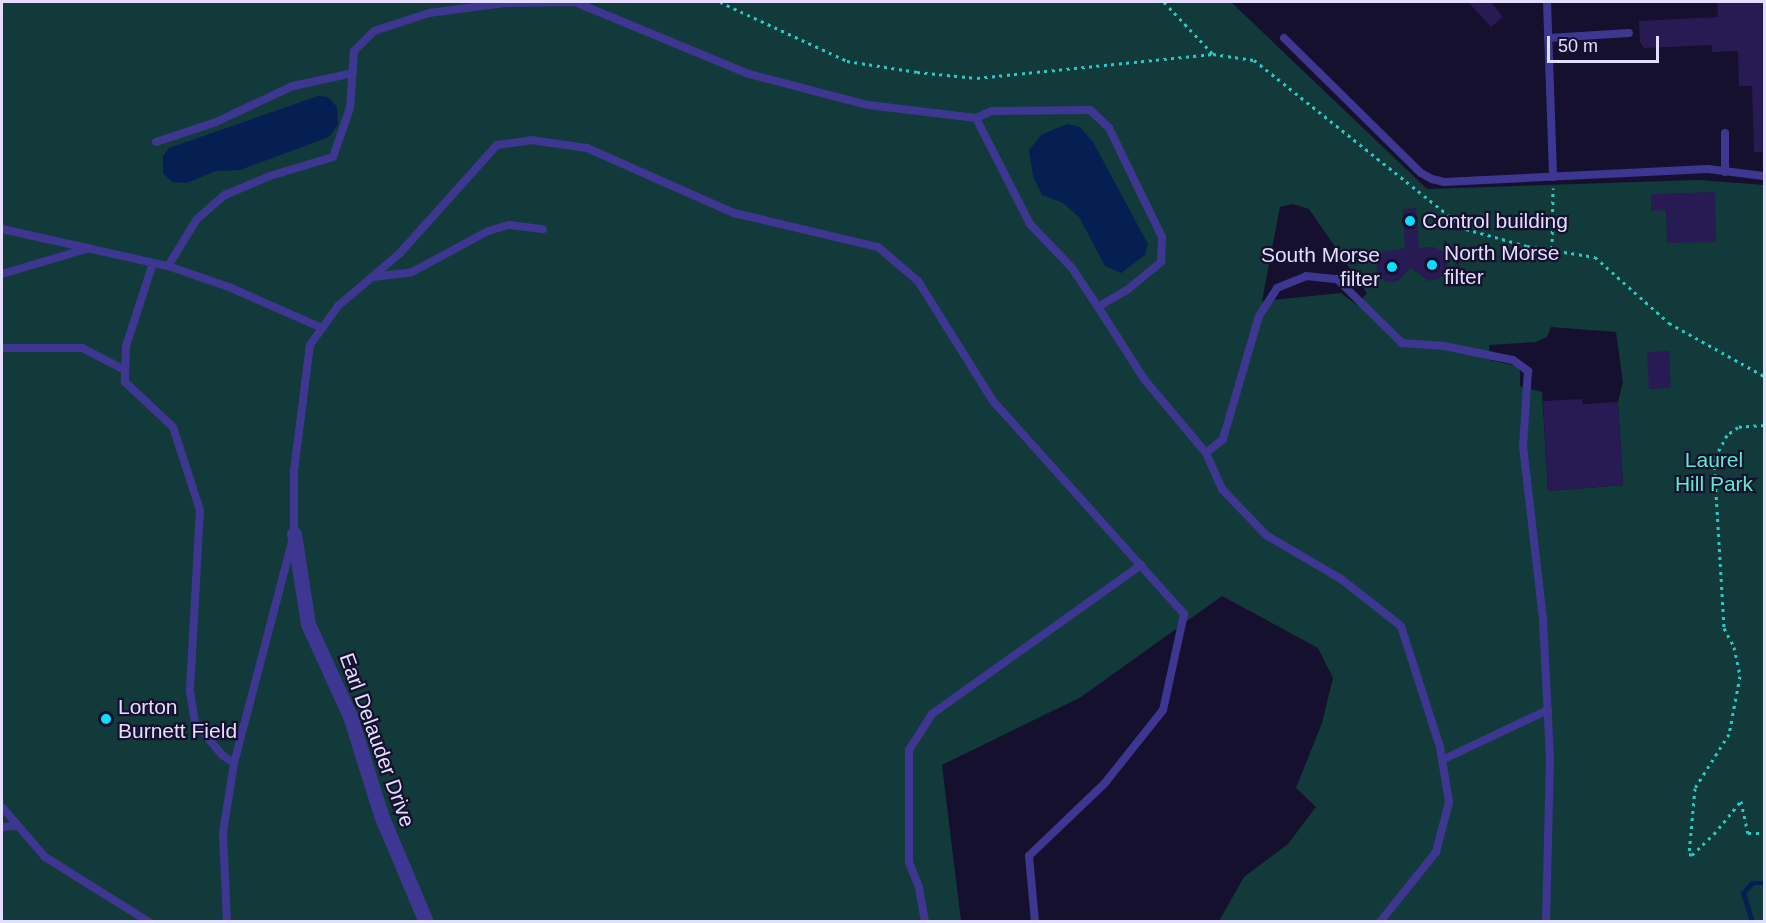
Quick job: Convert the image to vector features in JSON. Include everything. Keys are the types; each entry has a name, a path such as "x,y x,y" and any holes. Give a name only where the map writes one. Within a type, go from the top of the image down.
{"street":[{"name":"Earl Delauder Drive","path":"294,534 308,624 350,716 381,815 426,921"}],"lane":[{"path":"168,266 197,219 225,195 270,176 333,157 351,108 354,51 374,31 429,13 504,3 575,2 749,74 868,105 976,118 992,111 1090,110 1109,128 1162,237 1161,262 1127,290 1098,307"},
{"path":"1546,2 1553,177"},
{"path":"1548,38 1629,33"},
{"path":"1284,38 1421,173 1432,179 1444,182 1708,169 1764,176"},
{"path":"156,142 216,122 292,86 353,74"},
{"path":"976,118 1030,224 1072,268 1144,379 1206,453 1222,489 1266,535 1341,579 1401,626 1442,760 1449,802 1436,852 1380,921"},
{"path":"1725,133 1725,172"},
{"path":"227,921 224,833 234,763 294,534 294,471 310,345 338,306 400,253 497,146 531,140 587,148 734,213 878,247 918,281 993,401 1184,614 1163,710 1105,783 1029,856 1035,921"},
{"path":"372,277 412,272 474,237 509,225 543,230"},
{"path":"2,229 168,266 229,287 322,328"},
{"path":"2,274 89,248"},
{"path":"153,263 126,346 125,382 173,427 200,510 190,691 195,722 222,756 234,763"},
{"path":"1206,453 1223,439 1259,316 1277,288 1306,276 1337,279 1402,343 1444,346 1513,360 1528,371 1523,446 1543,620 1550,758 1546,921"},
{"path":"2,348 82,348 125,370"},
{"path":"925,921 919,887 909,861 909,750 932,714 1141,565"},
{"path":"1442,760 1548,710"},
{"path":"2,807 45,857 149,921"},
{"path":"2,827 18,826"}],"path":[{"path":"720,2 840,59 917,72 976,78 1213,54 1254,60 1268,68 1466,229 1595,257 1669,323 1764,376"},
{"path":"1164,2 1213,54"},
{"path":"1552,249 1553,177"},
{"path":"1764,425 1738,427 1727,435 1714,459 1724,628 1734,646 1740,676 1729,734 1695,788 1689,854 1692,855 1714,834 1741,801 1748,833 1764,833"}],"green space":[{"name":"Laurel Hill Park","path":"2,2 1231,2 1427,189 1698,180 1764,185 1764,921 1219,921 1244,877 1288,844 1316,807 1296,788 1322,723 1333,678 1318,648 1222,596 1081,697 942,765 961,921 2,922","holes":["1293,204 1309,209 1367,293 1357,305 1341,293 1262,301 1280,207","1551,327 1616,332 1623,382 1618,402 1623,485 1548,491 1542,392 1520,386 1520,371 1516,366 1490,360 1489,345 1536,342 1547,337"]}],"water":[{"path":"318,96 328,97 337,107 338,125 329,137 240,170 216,171 187,183 172,182 163,173 163,156 169,148"},
{"path":"1067,124 1080,127 1093,142 1148,244 1145,255 1121,273 1105,266 1079,217 1063,203 1042,195 1033,176 1029,150 1041,135"}],"building":[{"path":"1468,2 1491,2 1503,17 1491,27"},
{"path":"1717,2 1764,2 1764,152 1754,152 1752,86 1739,86 1738,51 1712,52 1712,45 1644,48 1640,42 1639,21 1718,17"},
{"path":"1715,192 1716,242 1667,243 1666,210 1651,211 1651,194"},
{"path":"1416,208 1419,248 1433,247 1443,251 1448,260 1447,271 1439,279 1428,281 1411,268 1398,281 1387,282 1378,276 1376,260 1383,252 1405,248 1403,209"},
{"path":"1669,351 1671,388 1649,389 1647,352"},
{"path":"1582,399 1583,404 1618,402 1623,485 1548,491 1543,401"}],"waterway":[{"path":"1752,922 1743,893 1752,883 1764,883"}],"place":[{"name":"Control building","path":"1410,221"},
{"name":"North Morse filter","path":"1432,265"},
{"name":"South Morse filter","path":"1392,267"},
{"name":"Lorton Burnett Field","path":"106,719"}]}
